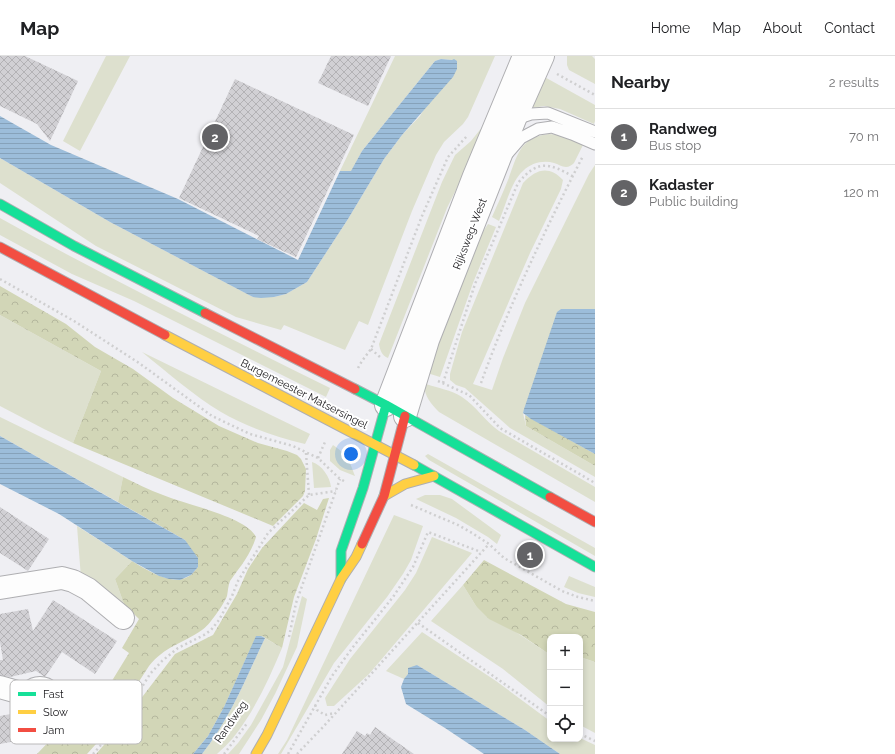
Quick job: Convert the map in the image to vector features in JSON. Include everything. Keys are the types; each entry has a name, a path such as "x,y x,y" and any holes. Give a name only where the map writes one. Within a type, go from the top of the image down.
{"main road":[{"path":"0,204 74,246 386,405 595,522"},
{"name":"Burgemeester Matsersingel","path":"0,247 65,283 394,454 595,567"},
{"path":"341,579 342,551 363,488 386,405"},
{"path":"256,754 267,735 341,579 356,557 384,496 405,416"},
{"path":"384,496 405,484 434,476"}],"street":[{"name":"Rijksweg-West","path":"386,405 482,131 524,56"},
{"name":"Rijksweg-West","path":"405,416 428,340 515,119 543,56"},
{"path":"0,588 62,578 73,581 88,590 123,618"},
{"path":"0,688 10,690"}],"lane":[{"path":"482,131 531,114 548,113 593,140"},
{"path":"496,168 521,138 538,129 552,127 593,140"}],"path":[{"path":"371,350 422,216 448,157 482,131"},
{"path":"481,383 516,294 593,140"},
{"path":"574,176 548,165 538,167 527,172 518,182 475,284 443,383 469,395 500,428 595,483"},
{"path":"0,279 39,300 139,363 212,416 250,434 293,446 318,458 340,479 296,603 288,639"},
{"path":"306,453 309,495"},
{"path":"142,687 150,674 178,648 211,630 219,620 238,581 268,533 309,495 336,491"},
{"path":"384,496 418,508 458,525 489,544 504,558 562,591 578,598 595,601"},
{"path":"288,754 332,676 353,647 393,598 413,567 428,532 481,552"},
{"path":"297,754 489,544"},
{"path":"418,623 547,714"},
{"path":"315,704 317,710 326,715 336,712"},
{"name":"Randweg","path":"224,754 251,718"},
{"path":"583,735 595,741"},
{"path":"93,754 102,744"}],"green space":[{"path":"106,56 130,56 80,151 63,141"},
{"path":"395,56 495,56 468,117 463,124 444,142 436,155 412,211 368,325 359,321 345,350 284,325 281,330 236,317 96,246 0,183 0,158 110,222 253,297 274,297 286,294 307,282 348,219 384,159 402,135 420,116 452,60 441,59 435,61 362,151 351,172 340,171"},
{"path":"567,56 592,56 595,59 595,84 569,70 567,65"},
{"path":"511,64 477,147 447,208 388,358 384,356 379,344 442,182 455,155 471,141 483,126"},
{"path":"541,75 595,105 594,124 560,109 544,106 526,109"},
{"path":"549,134 560,135 583,145 574,163 570,166 563,167 556,163 541,162 526,168 515,181 499,221 492,217 517,156 525,144 531,139"},
{"path":"595,165 595,309 561,309 523,413 526,426 595,466 595,477 510,428 465,388 456,385 450,380 450,374 462,332 523,183 538,172 543,171 553,172 563,180 561,189 530,253 473,384 492,390 525,303 589,174"},
{"path":"0,218 123,284 330,388 326,397 134,301 72,274 0,235"},
{"path":"488,224 496,227 473,283 440,377 424,372 471,250"},
{"path":"0,286 66,324 95,347 133,369 173,398 219,426 258,443 297,455 301,459 306,469 305,491 303,496 273,526 73,443 101,371 0,315"},
{"path":"0,315 101,371 73,443 0,406"},
{"path":"142,352 310,434 305,444 262,431 221,412 191,391"},
{"path":"426,384 449,391 462,397 499,431 595,487 595,502 439,412 427,397 424,385"},
{"path":"525,415 595,454 595,466 526,426"},
{"path":"0,417 123,477 118,502 0,436"},
{"path":"333,445 347,458 355,476 340,470 330,461 330,450"},
{"path":"428,454 595,548 595,556 429,460 425,456"},
{"path":"312,462 325,472 331,487 314,488"},
{"path":"123,477 173,499 228,517 241,523 256,537 248,555 230,581 227,596 212,620 205,628 195,635 161,654 149,666 140,680 112,680 129,653 122,648 139,619 124,604 115,579 132,561 153,573 178,580 192,574 198,567 185,540 118,502"},
{"path":"425,495 440,495 452,499 501,535 497,544 456,518 416,499"},
{"path":"329,498 316,539 294,597 282,648 262,636 249,652 224,707 208,736 193,754 96,754 105,744 142,744 142,697 175,654 213,635 237,594 248,569 262,548 304,503 317,510 323,499"},
{"path":"394,515 423,526 411,560 387,597 334,663 281,754 278,754 287,740"},
{"path":"77,526 132,561 115,579 124,604 81,578"},
{"path":"432,537 472,553 369,674 334,706 327,706 325,698 350,659 405,590 416,573"},
{"path":"484,560 566,604 595,612 595,662 583,658 583,634 547,634 546,652 521,635 489,619 476,606 463,585"},
{"path":"569,576 595,587 595,597 578,593 564,587"},
{"path":"463,585 476,606 547,652 547,705 503,669 431,621"},
{"path":"302,596 307,599 297,647 275,694 261,720 239,754 228,754 251,725 283,667"},
{"path":"422,632 496,681 547,719 547,742 583,742 583,739 595,745 595,754 560,754 525,730 417,665 404,679 386,671"},
{"path":"265,638 282,648 260,695 248,717 233,738 217,754 202,754 221,727"},
{"path":"583,658 595,662 595,733 583,727"},
{"path":"47,744 96,744 87,754 37,754"}],"water":[{"path":"441,59 454,59 457,61 457,69 453,77 402,135 384,159 348,219 307,282 286,294 274,297 261,298 249,295 110,222 0,158 0,116 51,145 178,199 298,260 340,171 351,171 362,151 435,61"},
{"path":"561,309 595,309 595,454 531,419 523,413 557,312"},
{"path":"0,436 185,540 198,558 198,567 191,575 180,580 159,576 132,561 59,514 0,484"},
{"path":"256,636 265,638 221,727 202,754 193,754 208,736 224,707"},
{"path":"417,665 525,730 560,754 484,754 406,704 401,687 408,674 408,668"}],"building":[{"path":"0,56 25,56 78,81 50,141 37,124 0,106"},
{"path":"331,56 391,56 368,106 318,83"},
{"path":"235,79 354,135 296,257 257,239 259,236 179,198"},
{"path":"0,507 49,539 28,571 0,553"},
{"path":"53,600 117,641 95,674 62,652 45,677 36,671 10,677 0,675 0,660 3,660 0,642 0,614 28,609 33,631"},
{"path":"10,714 10,742 0,744 0,716"},
{"path":"375,727 414,754 342,754 357,731 365,736 367,733 370,735"}],"traffic: fast":[{"path":"0,204 74,246 205,313"},
{"path":"355,389 550,497"},
{"path":"341,579 341,551 363,488 386,405"},
{"path":"414,465 595,567"}],"traffic: slow":[{"path":"165,335 414,465"},
{"path":"384,496 405,484 434,476"},
{"path":"256,754 267,735 341,579 356,557 362,544"}],"traffic: jam":[{"path":"0,247 165,335"},
{"path":"205,313 355,389"},
{"path":"362,544 384,496 405,416"},
{"path":"550,497 595,522"}],"place":[{"name":"Kadaster","path":"215,137"},
{"name":"Randweg","path":"530,555"}]}
